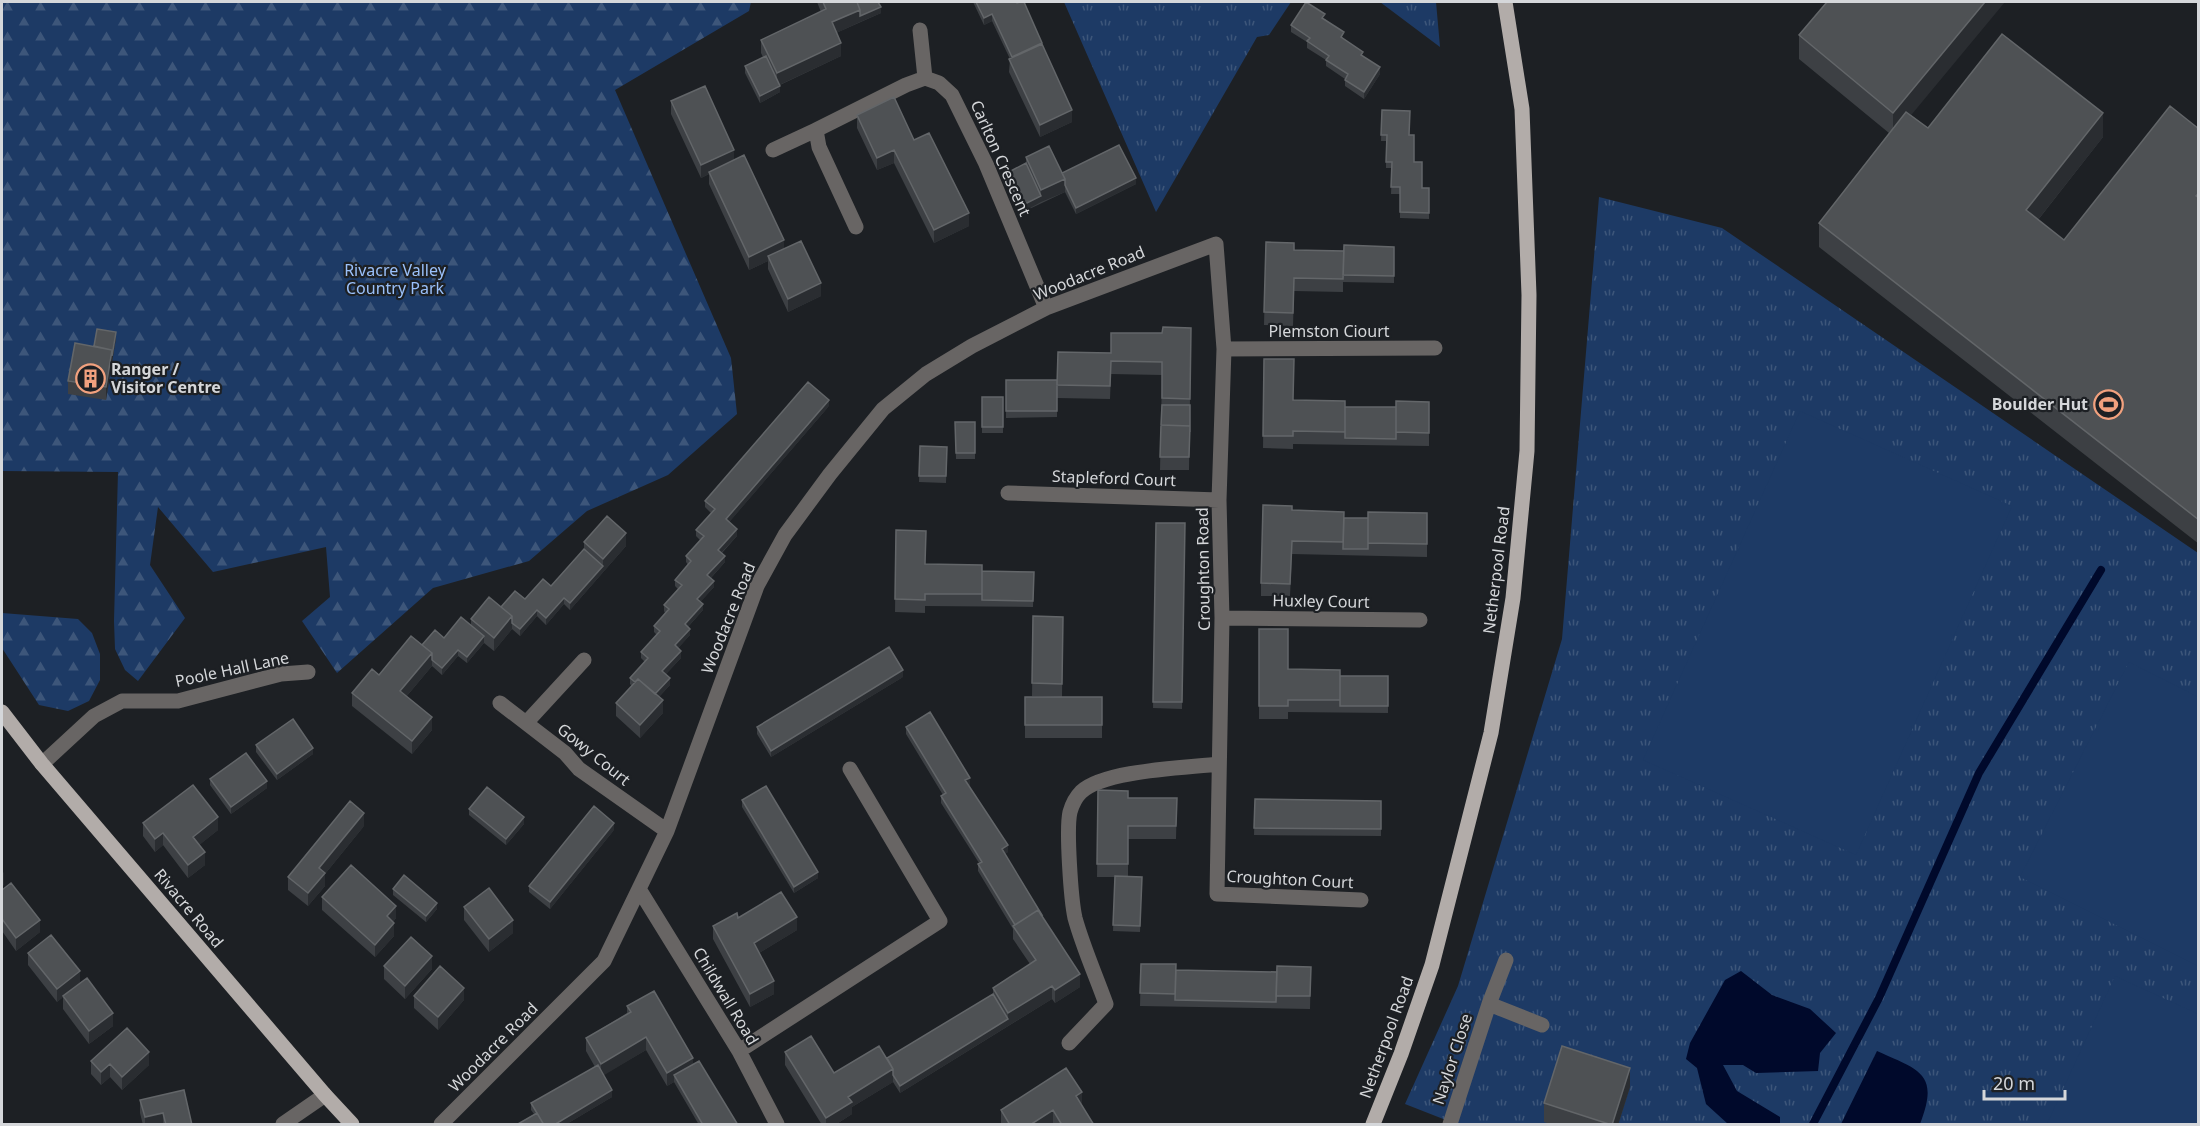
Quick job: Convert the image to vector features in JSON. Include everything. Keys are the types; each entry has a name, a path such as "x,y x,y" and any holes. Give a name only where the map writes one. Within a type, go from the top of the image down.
{"main road":[{"name":"Netherpool Road","path":"1373,1125 1401,1054 1432,964 1491,733 1513,598 1527,451 1529,295 1522,109 1505,2"},
{"name":"Rivacre Road","path":"2,712 42,764 352,1125"}],"street":[{"path":"773,150 906,85 925,78 920,30"},
{"name":"Carlton Crescent","path":"925,78 939,83 952,95 986,165 1046,308"},
{"path":"816,130 819,147 856,227"},
{"name":"Woodacre Road","path":"441,1125 604,961 667,831 757,586 792,526 830,474 883,409 926,374 972,346 1046,308 1216,244"},
{"name":"Croughton Road","path":"1216,244 1224,349 1219,500 1222,618 1217,894"},
{"name":"Plemston Ciourt","path":"1224,349 1435,348"},
{"name":"Stapleford Court","path":"1008,493 1219,500"},
{"name":"Huxley Court","path":"1222,618 1420,620"},
{"path":"526,723 584,660"},
{"name":"Poole Hall Lane","path":"42,764 94,716 122,701 178,701 281,674 308,672"},
{"name":"Gowy Court","path":"500,703 565,753 579,769 667,831"},
{"path":"1069,1043 1106,1004 1075,914 1069,827 1070,812 1075,800 1082,791 1094,784 1120,775 1220,764"},
{"path":"739,1051 940,921 850,769"},
{"name":"Childwall Road","path":"639,888 739,1051 777,1125"},
{"name":"Croughton Court","path":"1217,894 1360,900"},
{"name":"Naylor Close","path":"1450,1125 1489,1004 1506,960"},
{"name":"Naylor Close","path":"1489,1004 1542,1025"},
{"path":"283,1125 325,1095"}],"green space":[{"name":"Rivacre Valley Country Park","path":"2,2 751,2 749,11 615,90 731,358 737,414 668,475 587,511 529,561 433,588 337,673 302,621 330,597 326,547 213,572 158,507 150,565 185,618 138,681 125,670 115,649 118,472 2,471"},
{"path":"1064,2 1291,2 1269,35 1257,37 1156,212"},
{"path":"1380,2 1436,2 1440,47"},
{"path":"1599,197 1722,228 2198,553 2198,1124 1456,1124 1405,1104 1458,986 1562,639"},
{"path":"1800,411 2012,506 1856,855 1643,760"},
{"path":"2,613 78,619 92,633 100,654 100,680 89,701 68,711 39,705 2,648"},
{"path":"2129,662 2198,697 2198,966 2020,877"},
{"path":"2115,976 2198,1014 2198,1124 2047,1124"}],"shaded area":[{"path":"1741,971 1772,995 1810,1009 1836,1033 1820,1053 1818,1071 1756,1073 1743,1065 1723,1065 1737,1091 1780,1117 1780,1124 1728,1124 1706,1104 1697,1068 1686,1059 1690,1043 1725,980"},
{"path":"1877,1051 1904,1063 1922,1075 1928,1094 1920,1124 1841,1124"}],"building":[{"path":"823,2 857,2 860,10 832,22 841,43 777,73 761,40 826,9"},
{"path":"857,2 878,2 881,7 860,16"},
{"path":"976,2 1024,2 1042,43 1012,57 992,14 984,18"},
{"path":"1306,2 1325,14 1322,18 1344,32 1341,37 1363,52 1361,55 1380,67 1364,92 1345,80 1348,74 1326,60 1329,56 1307,41 1310,38 1291,25"},
{"path":"1827,2 1985,2 1893,113 1799,35"},
{"name":"Boulder Hut","path":"2002,34 2103,113 2026,210 2064,240 2170,106 2199,129 2199,193 2196,196 2199,198 2199,520 1819,223 1906,112 1928,128"},
{"path":"1042,44 1072,110 1040,125 1009,59"},
{"path":"766,56 780,86 760,96 745,66"},
{"path":"705,86 734,150 701,165 671,101"},
{"path":"894,97 914,140 929,133 969,213 934,230 894,150 877,158 857,115"},
{"path":"1382,110 1410,111 1409,135 1414,135 1414,162 1422,162 1422,188 1429,188 1429,213 1400,212 1400,187 1391,187 1392,162 1386,162 1387,135 1381,135"},
{"path":"1119,145 1136,178 1076,208 1062,173"},
{"path":"1049,146 1065,179 1041,190 1026,157"},
{"path":"744,155 784,240 749,257 709,172"},
{"path":"1026,163 1041,196 1021,206 1005,174"},
{"path":"801,241 821,283 788,299 768,256"},
{"path":"1266,242 1294,243 1294,250 1344,251 1343,279 1294,278 1293,313 1264,312"},
{"path":"1344,245 1394,247 1394,276 1343,275"},
{"path":"1163,327 1191,328 1190,399 1162,398 1162,362 1111,361 1110,386 1057,385 1058,352 1111,353 1111,333 1162,333"},
{"path":"97,329 116,332 112,356 112,350 94,346"},
{"name":"Ranger / Visitor Centre","path":"75,343 112,350 106,387 68,381"},
{"path":"1264,359 1294,359 1293,400 1345,401 1345,432 1293,431 1293,436 1263,436"},
{"path":"1006,380 1057,380 1057,411 1006,411"},
{"path":"808,382 829,400 726,519 737,529 718,550 725,556 707,575 714,581 697,599 703,604 685,624 690,629 675,645 681,651 662,671 670,678 655,694 638,679 635,682 630,678 648,658 641,652 660,631 654,626 669,609 664,605 682,585 675,580 691,561 686,556 704,536 696,530 715,509 705,501"},
{"path":"982,397 1003,397 1003,427 982,427"},
{"path":"1396,401 1429,402 1429,433 1396,432"},
{"path":"1162,405 1190,405 1190,426 1161,425"},
{"path":"1345,407 1396,407 1396,439 1345,438"},
{"path":"955,422 975,422 975,453 956,453"},
{"path":"1161,425 1190,426 1189,457 1160,457"},
{"path":"920,446 947,447 946,476 919,476"},
{"path":"1263,505 1292,506 1292,510 1344,512 1343,542 1292,541 1290,584 1261,583"},
{"path":"1368,512 1427,513 1427,544 1368,543"},
{"path":"607,516 626,533 603,559 584,542"},
{"path":"1344,518 1368,518 1368,549 1343,549"},
{"path":"1156,523 1185,523 1182,702 1153,702"},
{"path":"896,530 926,531 925,564 982,565 982,594 925,594 925,600 895,599"},
{"path":"584,549 603,566 570,603 564,598 546,618 537,610 520,629 512,623 512,616 501,607 515,591 525,599 543,579 551,586"},
{"path":"982,571 1034,572 1033,601 982,600"},
{"path":"489,597 512,616 494,638 471,619"},
{"path":"1033,616 1063,617 1062,684 1032,683"},
{"path":"461,617 484,636 467,657 458,650 442,668 432,660 432,653 422,645 435,630 444,638"},
{"path":"1259,629 1288,629 1288,669 1340,670 1340,700 1288,700 1288,706 1259,706"},
{"path":"411,636 432,653 400,691 432,717 412,741 352,693 372,669 379,675"},
{"path":"889,647 903,670 771,751 757,727"},
{"path":"1340,676 1388,676 1388,706 1340,706"},
{"path":"638,679 663,700 640,725 616,703"},
{"path":"1025,697 1102,697 1102,725 1025,725"},
{"path":"930,712 970,778 965,780 1008,845 1002,849 1042,915 1038,910 1015,925 978,864 982,862 941,796 946,793 906,727"},
{"path":"293,719 313,748 277,774 256,745"},
{"path":"246,753 267,781 231,807 210,779"},
{"path":"193,785 218,817 193,837 205,852 188,865 163,833 155,839 143,823"},
{"path":"766,786 818,872 794,887 742,800"},
{"path":"487,787 524,817 506,839 469,809"},
{"path":"1098,790 1128,791 1128,798 1177,798 1176,826 1128,826 1128,864 1097,864"},
{"path":"1255,799 1381,801 1381,829 1254,828"},
{"path":"350,801 364,813 319,868 325,873 308,893 288,877"},
{"path":"594,806 614,823 550,902 529,886"},
{"path":"351,865 396,906 387,916 394,923 375,945 322,897"},
{"path":"404,875 437,903 426,916 393,889"},
{"path":"1115,876 1142,877 1140,926 1113,925"},
{"path":"11,883 40,920 16,938 2,919 2,890"},
{"path":"489,888 513,920 489,939 464,907"},
{"path":"781,892 797,917 754,943 774,981 750,994 713,926 737,913 738,918"},
{"path":"1038,910 1080,974 1055,990 1052,986 1008,1013 993,988 1036,960 1013,926"},
{"path":"51,935 80,971 57,989 28,953"},
{"path":"411,937 432,956 405,986 384,966"},
{"path":"1141,964 1176,964 1175,994 1140,993"},
{"path":"440,966 464,988 438,1017 414,996"},
{"path":"1277,966 1311,967 1310,996 1276,996"},
{"path":"1176,970 1277,972 1276,1002 1175,1000"},
{"path":"87,978 113,1013 89,1031 63,996"},
{"path":"654,991 693,1058 667,1073 646,1037 601,1064 586,1038 631,1012 627,1006"},
{"path":"993,994 1008,1019 900,1086 887,1058"},
{"path":"127,1028 149,1052 122,1077 110,1064 101,1072 91,1061"},
{"path":"811,1036 834,1073 879,1046 893,1069 848,1097 852,1102 826,1118 785,1052"},
{"path":"1562,1046 1630,1068 1612,1125 1544,1103"},
{"path":"699,1061 738,1125 703,1125 674,1075"},
{"path":"598,1065 612,1090 554,1125 544,1125 531,1103"},
{"path":"1066,1068 1082,1092 1076,1096 1094,1125 1062,1125 1053,1110 1030,1125 1010,1125 1001,1110"},
{"path":"184,1090 192,1125 166,1125 163,1113 145,1117 140,1100"},
{"path":"537,1113 544,1125 516,1125"}],"waterway":[{"path":"1813,1124 1879,998 1979,773 2101,570"}],"place":[{"name":"Ranger / Visitor Centre","path":"90,378"},
{"name":"Boulder Hut","path":"2109,404"}]}
